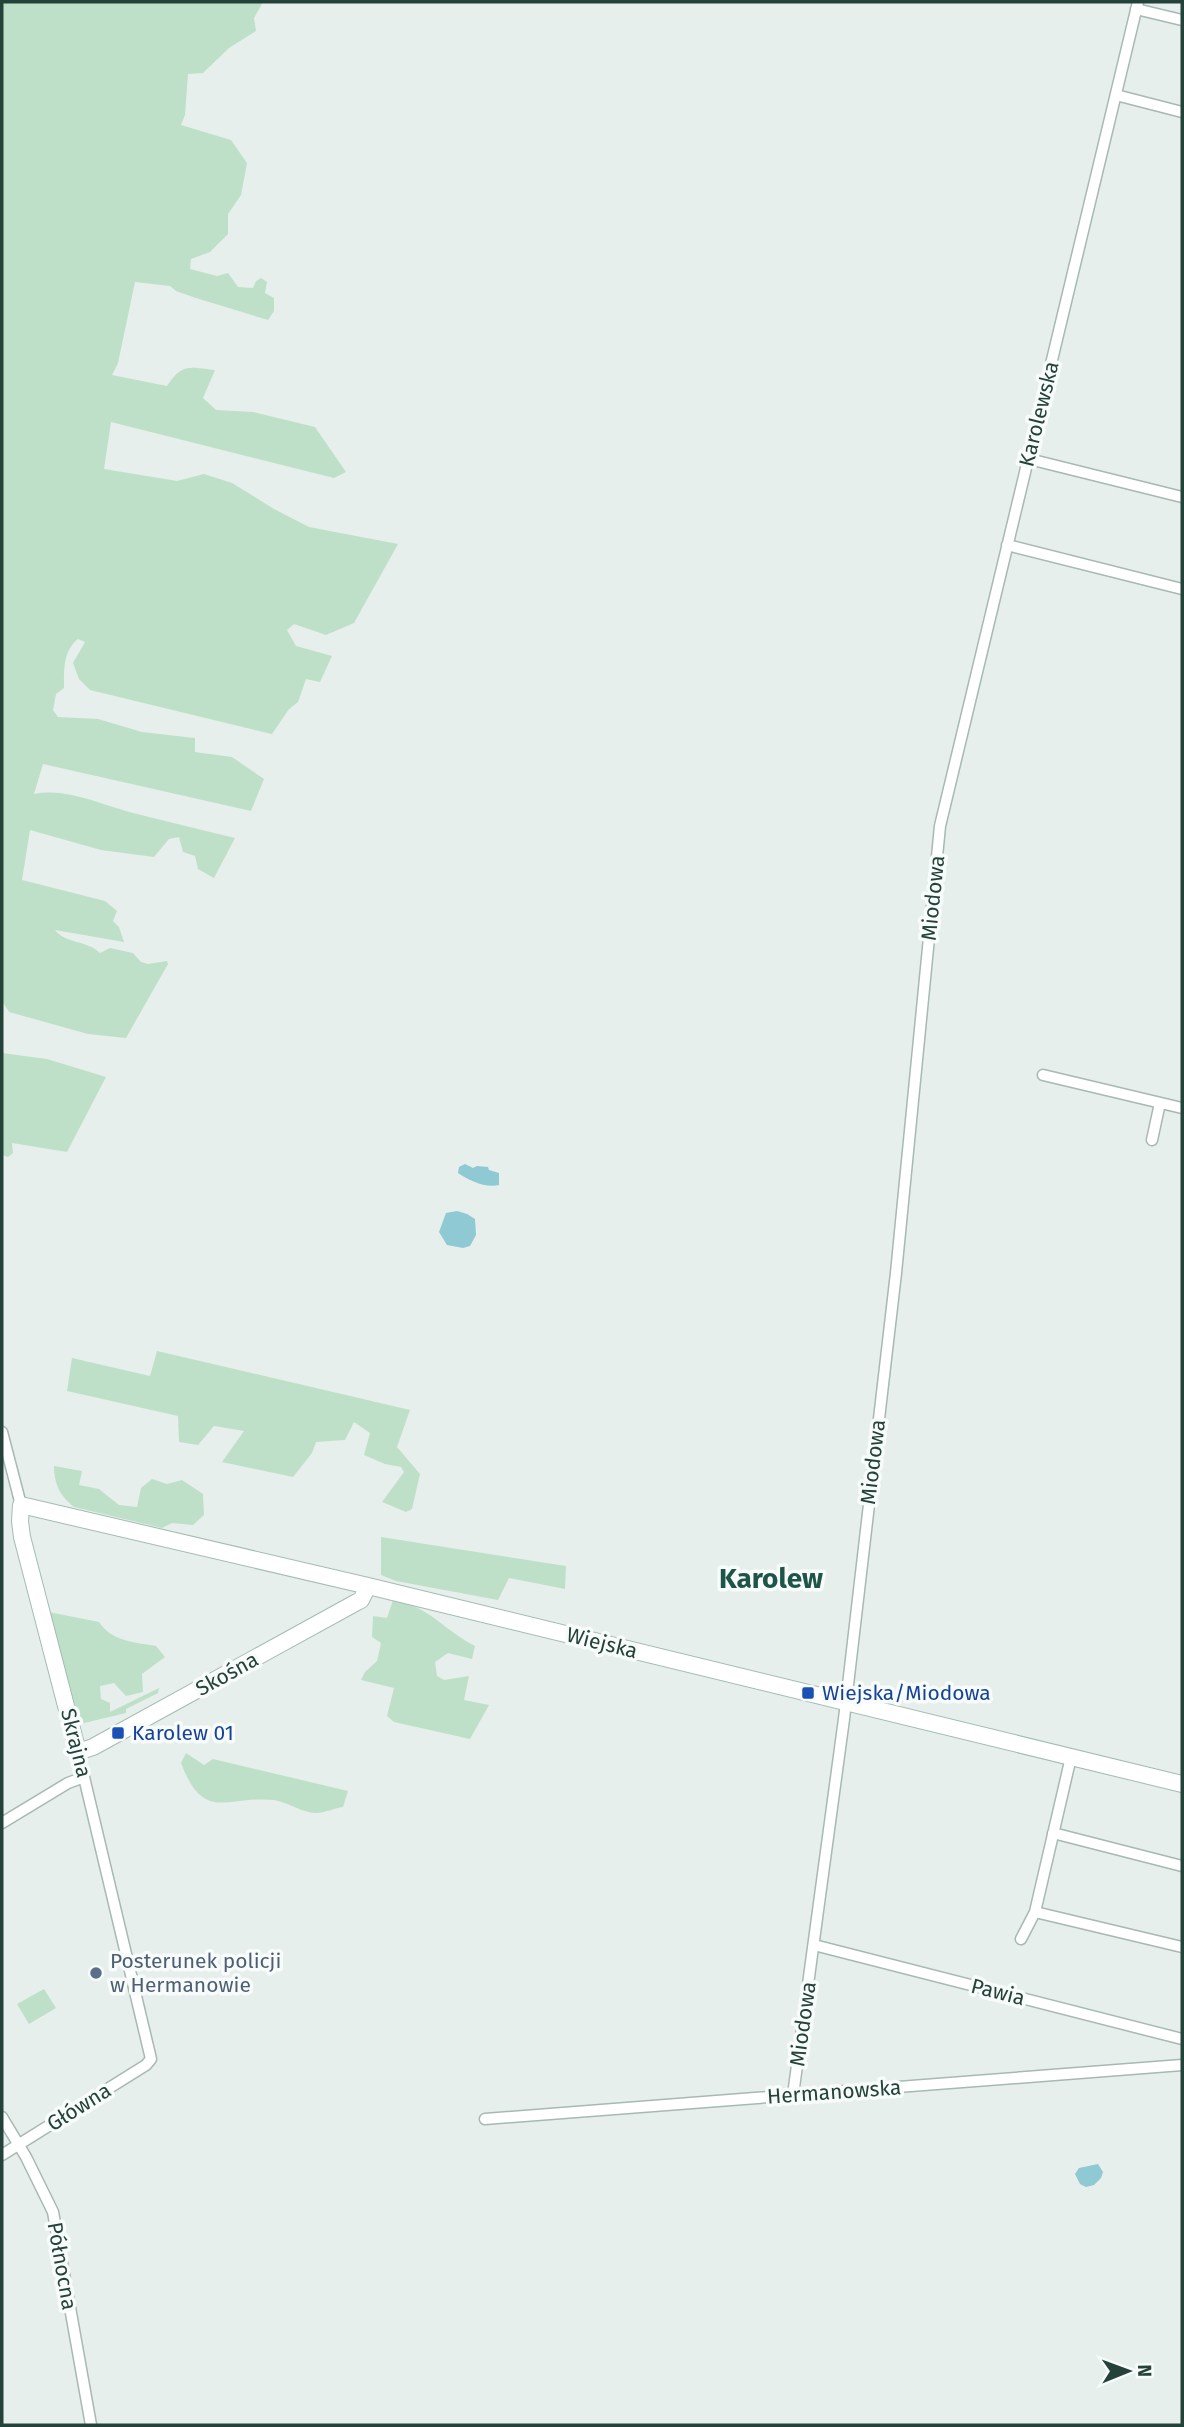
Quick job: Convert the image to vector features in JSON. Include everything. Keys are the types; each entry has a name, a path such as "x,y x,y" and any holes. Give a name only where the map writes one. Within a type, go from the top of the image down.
{"street":[{"path":"1137,6 1182,20"},
{"name":"Karolewska","path":"940,826 1137,6"},
{"path":"1116,95 1182,112"},
{"path":"1029,459 1182,497"},
{"path":"1007,545 1182,589"},
{"name":"Miodowa","path":"793,2095 846,1702 896,1273 940,826"},
{"path":"1044,1075 1182,1108"},
{"path":"1152,1140 1160,1103"},
{"name":"Skrajna","path":"2,1432 22,1505 22,1537 78,1752 151,2055"},
{"name":"Wiejska","path":"22,1505 368,1586 1182,1784"},
{"name":"Skośna","path":"78,1752 93,1747 357,1602 368,1586"},
{"path":"1021,1939 1035,1912 1071,1757"},
{"path":"2,1823 68,1783 84,1777"},
{"path":"1053,1833 1182,1866"},
{"path":"1035,1912 1182,1947"},
{"name":"Pawia","path":"814,1945 1182,2039"},
{"name":"Główna","path":"2,2155 146,2065 151,2055"},
{"name":"Hermanowska","path":"485,2119 1182,2066"},
{"name":"Północna","path":"2,2117 53,2212 91,2425"}],"green space":[{"path":"2,2 263,2 254,18 256,31 229,48 203,73 188,74 185,115 181,125 231,140 247,163 241,195 228,214 228,234 210,252 191,259 190,269 217,276 228,273 238,287 253,288 261,278 267,282 265,293 274,298 274,311 268,320 196,298 170,286 135,282 118,363 112,375 167,386 177,373 187,368 215,370 203,398 216,410 253,412 315,427 346,472 334,478 111,422 104,469 177,481 204,474 232,483 309,527 398,544 354,623 326,635 294,624 287,630 296,646 332,656 320,682 306,679 298,702 289,709 272,734 90,690 79,679 73,663 85,642 78,639 69,649 65,661 64,688 56,694 53,710 58,717 98,719 142,732 195,738 195,752 232,757 264,779 251,811 43,764 34,794 70,795 235,838 214,878 198,869 195,856 183,852 179,837 169,839 154,857 101,850 30,830 22,880 105,901 117,911 113,921 119,927 124,942 55,930 100,953 110,948 133,953 141,962 148,964 167,961 168,964 126,1038 88,1034 9,1012 2,1001"},
{"path":"2,1053 47,1059 106,1077 67,1152 12,1143 13,1153 8,1157 2,1155"},
{"path":"157,1351 410,1410 397,1447 420,1474 412,1509 406,1512 382,1502 404,1472 401,1467 364,1455 370,1433 354,1422 345,1440 316,1442 312,1453 293,1477 222,1462 244,1431 214,1426 198,1445 179,1442 178,1416 67,1391 72,1358 150,1376"},
{"path":"54,1466 82,1471 79,1485 99,1489 119,1505 137,1507 141,1488 152,1479 167,1484 182,1480 203,1494 204,1515 193,1525 172,1523 162,1528 74,1507 59,1489"},
{"path":"381,1537 566,1566 565,1589 509,1578 498,1600 396,1581 381,1575"},
{"path":"393,1600 427,1613 475,1646 472,1659 448,1653 435,1662 437,1676 444,1680 469,1676 464,1700 489,1705 470,1739 394,1722 387,1716 394,1688 361,1680 377,1661 381,1643 372,1637 373,1616 387,1618"},
{"path":"49,1612 99,1622 110,1634 117,1637 156,1646 165,1657 142,1674 143,1692 126,1696 114,1683 100,1686 101,1699 110,1703 110,1712 159,1688 158,1693 126,1709 126,1713 80,1724"},
{"path":"186,1753 204,1765 213,1759 348,1791 343,1807 319,1813 311,1813 274,1800 208,1800 199,1794 190,1782 181,1763"},
{"path":"44,1989 56,2008 29,2024 17,2004"}],"water":[{"path":"465,1164 473,1168 488,1167 489,1170 499,1173 499,1185 488,1186 458,1173 459,1167"},
{"path":"457,1211 475,1219 476,1235 470,1246 463,1248 447,1245 439,1232 446,1213"},
{"path":"1098,2164 1103,2172 1101,2178 1094,2185 1086,2187 1080,2184 1075,2174 1079,2168"}],"place":[{"name":"Wiejska/Miodowa","path":"808,1693"},
{"name":"Karolew 01","path":"118,1733"},
{"name":"Posterunek policji w Hermanowie","path":"96,1973"}],"district":[{"name":"Karolew","path":"771,1578"}]}
